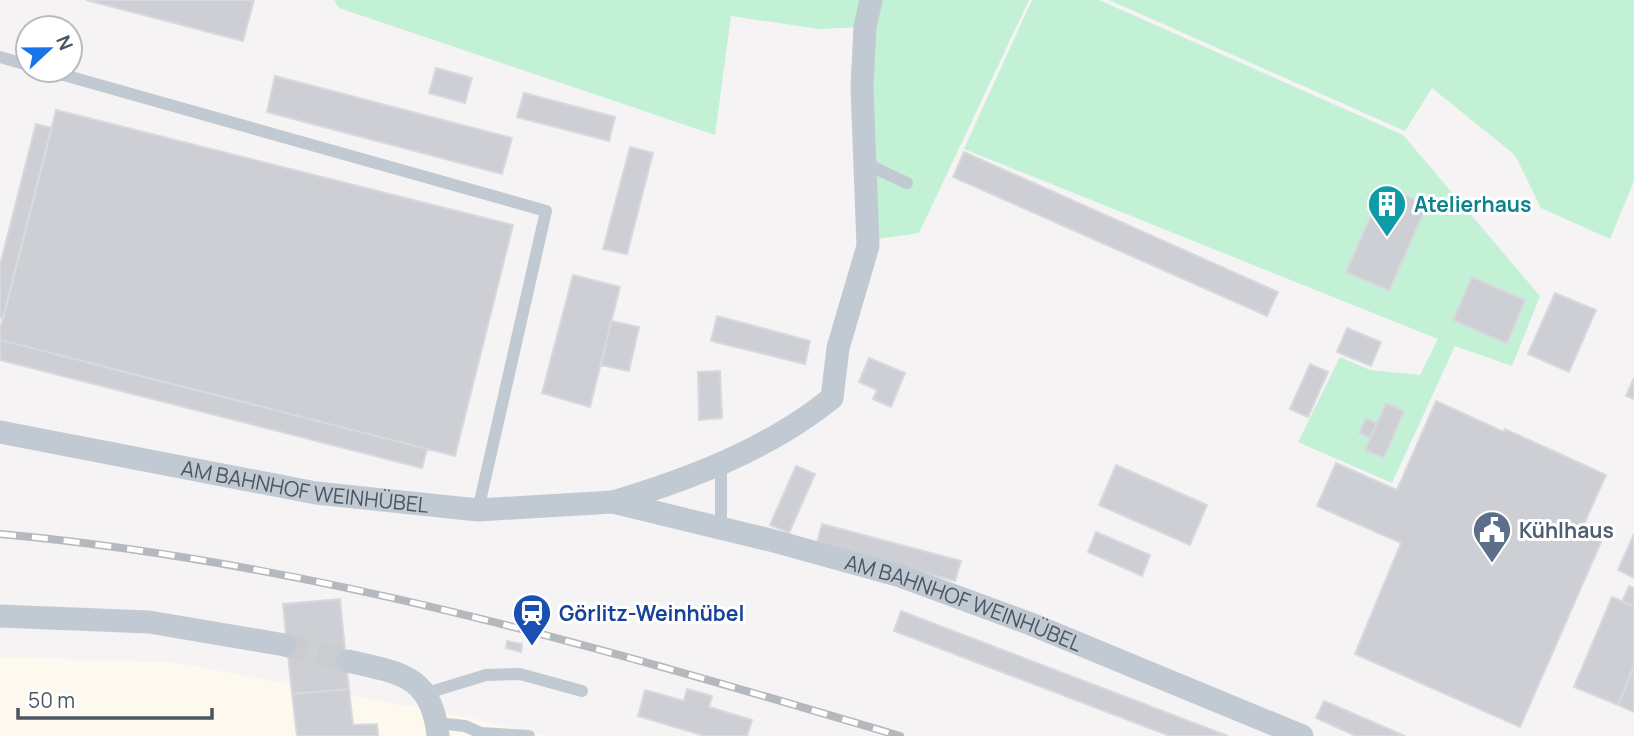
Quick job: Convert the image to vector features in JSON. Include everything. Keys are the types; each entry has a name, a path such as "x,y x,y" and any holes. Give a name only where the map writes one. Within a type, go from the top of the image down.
{"street":[{"name":"AM BAHNHOF WEINHÜBEL","path":"0,432 316,493 478,510 613,502 689,479 814,413 832,398 838,348 868,246 862,87 865,27 871,0"},
{"name":"AM BAHNHOF WEINHÜBEL","path":"613,502 721,528 922,583 1031,624 1302,736"},
{"path":"0,616 149,622 285,645"},
{"path":"348,661 396,672 414,681 427,693 437,729"}],"lane":[{"path":"84,81 546,211 478,510"},
{"path":"866,164 907,183"},
{"path":"721,463 721,528"},
{"path":"427,693 486,675 520,674 582,691"},
{"path":"437,729 465,726 482,735 515,733 529,736"}],"shaded area":[{"path":"0,657 172,662 472,718 545,736 0,736"}],"green space":[{"path":"334,0 865,0 861,27 819,29 731,16 715,135 339,8"},
{"path":"877,0 1029,0 919,233 877,239 871,26"},
{"path":"1032,0 1099,0 1403,135 1540,296 1512,366 1455,346 1392,483 1298,442 1340,357 1370,370 1420,375 1438,339 964,149"},
{"path":"1109,0 1634,0 1634,181 1610,239 1541,208 1515,155 1432,88 1405,131"}],"building":[{"path":"86,0 254,0 243,41"},
{"path":"436,68 472,78 465,103 429,93"},
{"path":"275,76 512,138 502,174 267,112"},
{"path":"524,93 615,117 609,141 517,117"},
{"path":"56,110 513,225 455,456 0,340 0,329"},
{"path":"36,124 52,128 3,319 0,318 0,265"},
{"path":"630,147 653,153 627,254 603,249"},
{"path":"964,152 1278,292 1267,316 953,177"},
{"name":"Atelierhaus","path":"1384,186 1427,205 1389,291 1346,272"},
{"path":"573,275 620,287 590,407 542,393"},
{"path":"1472,277 1525,300 1507,344 1453,320"},
{"path":"1555,293 1596,310 1569,372 1528,354"},
{"path":"717,316 810,341 805,364 711,341"},
{"path":"611,321 639,327 629,371 601,365"},
{"path":"1347,328 1381,342 1371,366 1337,352"},
{"path":"0,340 427,449 422,468 0,360"},
{"path":"869,358 905,373 891,407 873,399 877,390 859,382"},
{"path":"1310,364 1328,372 1308,417 1290,409"},
{"path":"720,371 722,418 699,420 698,372"},
{"path":"1634,378 1634,399 1626,396"},
{"name":"Kühlhaus","path":"1436,401 1606,475 1584,524 1605,533 1520,727 1355,654 1401,543 1317,506 1336,463 1397,490"},
{"path":"1386,403 1404,411 1384,458 1365,450"},
{"path":"1366,418 1377,423 1370,438 1359,433"},
{"path":"1116,465 1207,505 1190,545 1099,505"},
{"path":"796,466 815,474 789,533 770,525"},
{"path":"822,524 961,561 955,581 817,543"},
{"path":"1096,532 1150,555 1142,576 1088,552"},
{"path":"1634,534 1634,578 1618,570"},
{"path":"1629,586 1634,588 1634,606 1622,602"},
{"path":"1612,597 1634,606 1634,666 1618,705 1574,687"},
{"path":"340,599 349,689 292,694 283,604"},
{"path":"901,611 1228,736 1170,736 894,631"},
{"path":"507,641 522,644 521,652 506,648"},
{"path":"1634,666 1634,712 1618,705"},
{"path":"349,689 353,725 377,724 378,736 297,736 292,694"},
{"path":"687,689 712,696 709,707 752,720 747,736 705,736 638,716 645,690 684,701"},
{"path":"1324,701 1405,736 1356,736 1316,718"}],"tunnel":[{"path":"285,645 348,661"}],"railway":[{"path":"0,534 116,547 230,565 455,612 677,671 900,736"}],"place":[{"name":"Atelierhaus","path":"1387,238"},
{"name":"Kühlhaus","path":"1492,564"},
{"name":"Görlitz-Weinhübel","path":"532,647"}]}
